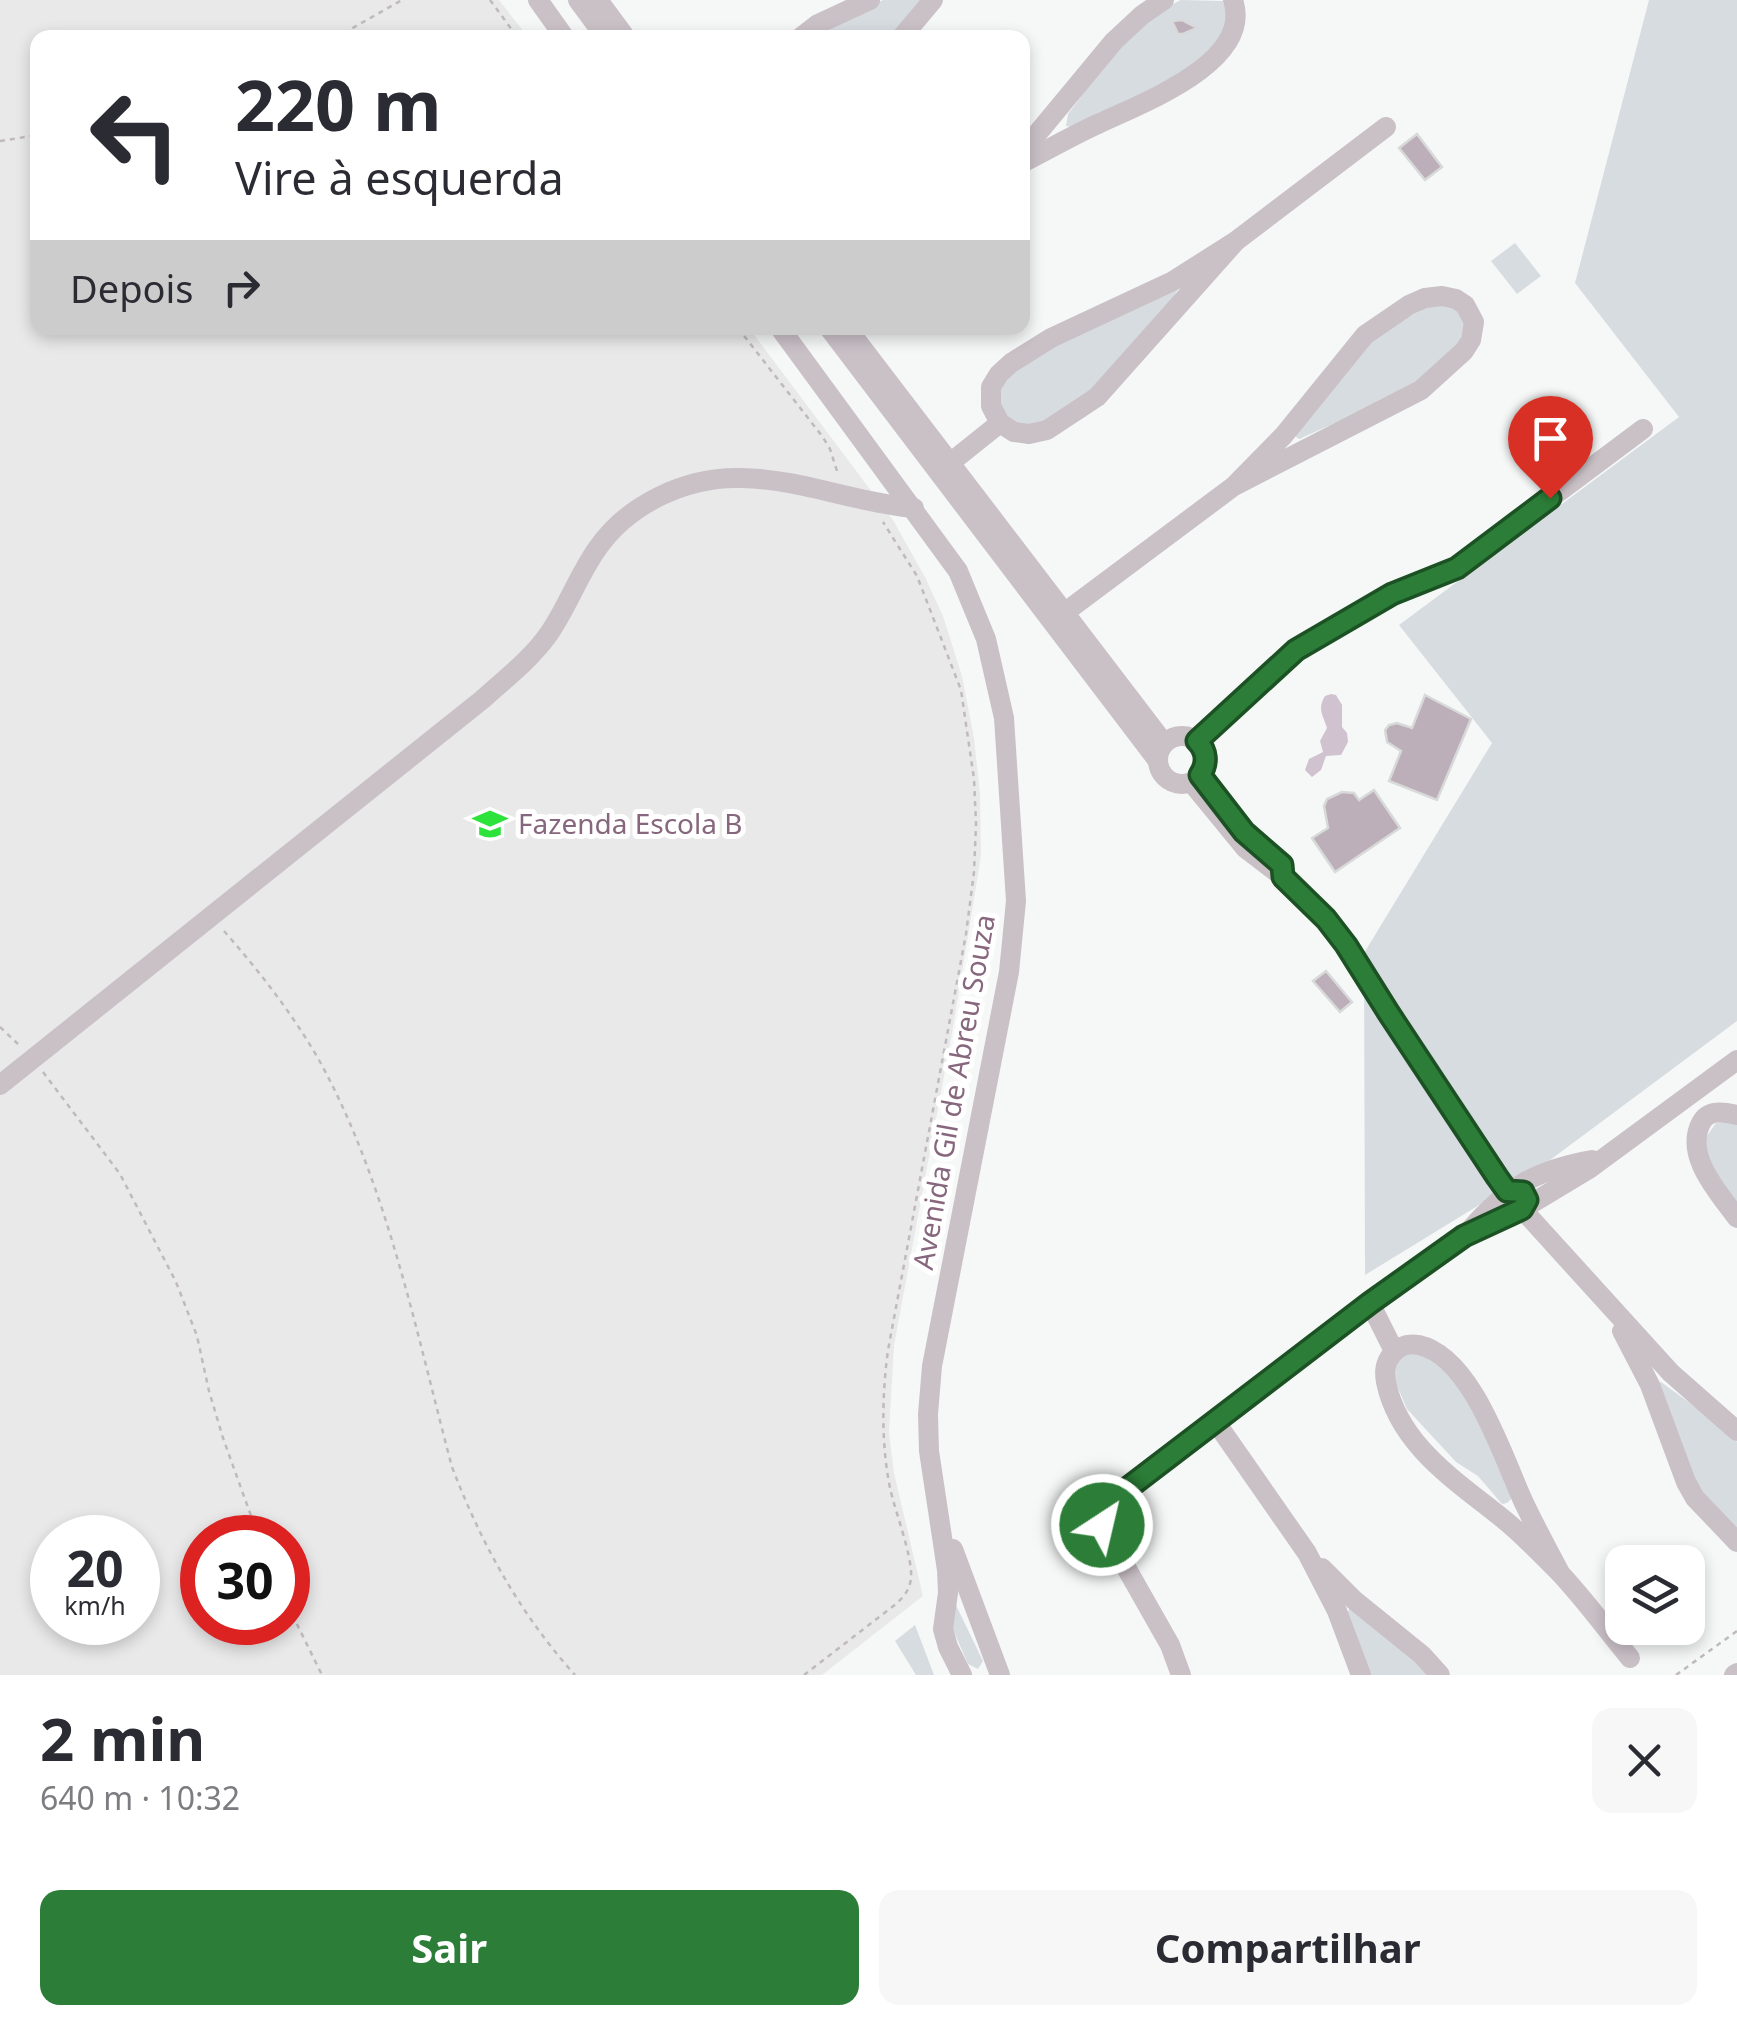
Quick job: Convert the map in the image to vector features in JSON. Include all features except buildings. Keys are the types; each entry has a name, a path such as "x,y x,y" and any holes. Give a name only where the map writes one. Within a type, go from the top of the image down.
{"street":[{"path":"538,0 560,30"},
{"path":"578,0 600,30"},
{"path":"598,0 620,30"},
{"path":"810,30 870,0"},
{"path":"908,30 933,0"},
{"path":"1030,143 1114,41 1164,0"},
{"path":"1030,159 1156,98 1199,71 1218,54 1235,27 1233,0"},
{"path":"1055,115 1073,136"},
{"path":"1179,289 1051,338 1011,363 991,387 991,406 1000,423 1014,432 1047,430 1097,397 1179,289 1386,127"},
{"path":"1064,614 1234,486 1284,435 1366,336 1425,298 1442,296 1465,305 1474,322 1471,340 1422,390 1234,486"},
{"name":"Avenida Gil de Abreu Souza","path":"785,335 958,571 986,640 1004,718 1016,901 1009,972 932,1366 928,1414 929,1451 948,1581 943,1629 962,1675"},
{"path":"834,335 1161,752"},
{"path":"852,335 1064,614 1161,752 1160,768 1169,780 1176,783 1196,778 1206,761 1202,746 1184,736 1176,736 1161,752"},
{"path":"950,463 1000,423"},
{"path":"1197,741 1296,650 1392,594 1457,568 1643,429"},
{"path":"1284,435 1294,454"},
{"path":"0,1085 518,668 549,633 595,551 636,510 692,485 738,478 812,487 914,508"},
{"path":"1196,778 1244,832 1282,865 1283,877 1346,945 1507,1191"},
{"path":"1181,1675 1170,1645 1106,1532 1100,1517 1104,1508 1370,1303 1464,1236 1522,1209 1580,1175 1737,1060"},
{"path":"1689,1096 1706,1116"},
{"path":"1737,1115 1716,1112 1706,1116 1698,1132 1698,1152 1708,1176 1737,1218"},
{"path":"1464,1236 1507,1191 1537,1176 1602,1158"},
{"path":"1507,1191 1523,1192 1527,1200 1522,1209"},
{"path":"1522,1209 1671,1372 1737,1431"},
{"path":"1370,1303 1394,1351"},
{"path":"1609,1306 1650,1385 1686,1482 1695,1498 1737,1542"},
{"path":"1560,1573 1524,1504 1484,1410 1444,1357 1432,1349 1413,1344 1394,1351 1384,1370 1388,1391 1417,1445 1446,1476 1504,1520 1560,1573 1630,1658"},
{"path":"1650,1385 1671,1372"},
{"path":"1215,1421 1345,1606 1422,1655 1440,1675"},
{"path":"1504,1520 1524,1504"},
{"name":"Avenida Gil de Abreu Souza","path":"939,1510 992,1672"},
{"path":"1345,1606 1361,1675"}],"path":[{"path":"349,30 402,0"},
{"path":"490,0 512,30"},
{"path":"0,142 30,136"},
{"path":"743,335 822,436 842,489 851,497"},
{"path":"804,1675 896,1604 911,1582 889,1482 884,1376 966,934 976,853 974,779 960,690 917,576 880,518"},
{"path":"210,916 287,1009 334,1092 378,1198 464,1498 502,1577 575,1675"},
{"path":"0,1027 33,1059 120,1174 170,1269 191,1316 222,1438 250,1515"},
{"path":"1676,1675 1737,1631"},
{"path":"307,1645 322,1675"}],"shaded area":[{"name":"Fazenda Escola B","path":"0,0 499,0 523,30 30,30 30,335 754,335 893,520 943,616 962,676 980,793 981,856 894,1346 889,1432 894,1473 923,1596 822,1675 0,1675"},
{"path":"883,0 925,0 899,30 825,30"},
{"path":"1181,0 1223,1 1227,14 1224,34 1216,45 1166,85 1072,127 1066,126 1068,114 1118,49 1147,21"},
{"path":"1649,0 1737,0 1737,1021 1538,1169 1365,1275 1364,953 1492,743 1399,625 1679,417 1575,283"},
{"path":"1515,243 1541,276 1517,294 1491,261"},
{"path":"1178,289 1093,389 1052,418 1025,430 1011,426 997,395 1005,379 1050,346"},
{"path":"1438,303 1453,304 1465,325 1456,347 1440,366 1396,396 1297,438 1295,434 1370,341"},
{"path":"1331,694 1342,705 1342,727 1348,742 1341,755 1326,756 1321,770 1312,777 1305,770 1309,759 1323,752 1320,741 1327,728 1321,705 1325,696"},
{"path":"1716,1123 1737,1125 1737,1207 1711,1167 1704,1140"},
{"path":"1404,1350 1427,1351 1478,1405 1512,1498 1507,1503 1502,1504 1478,1476 1456,1462 1407,1409 1395,1381 1395,1362"},
{"path":"1658,1383 1727,1430 1737,1442 1737,1529 1688,1474"},
{"path":"954,1601 983,1661 978,1669 968,1664 951,1625"},
{"path":"1350,1607 1431,1675 1370,1675 1347,1614"},
{"path":"915,1625 934,1675 916,1675 895,1641"}],"place":[{"name":"Fazenda Escola B","path":"490,824"}],"route":[{"path":"1102,1525 1100,1517 1111,1501 1338,1327 1464,1236 1514,1214 1526,1204 1523,1192 1507,1191 1497,1177 1346,945 1283,877 1282,865 1276,858 1244,832 1200,775 1206,761 1197,741 1296,650 1392,594 1457,568 1550,498"}]}
